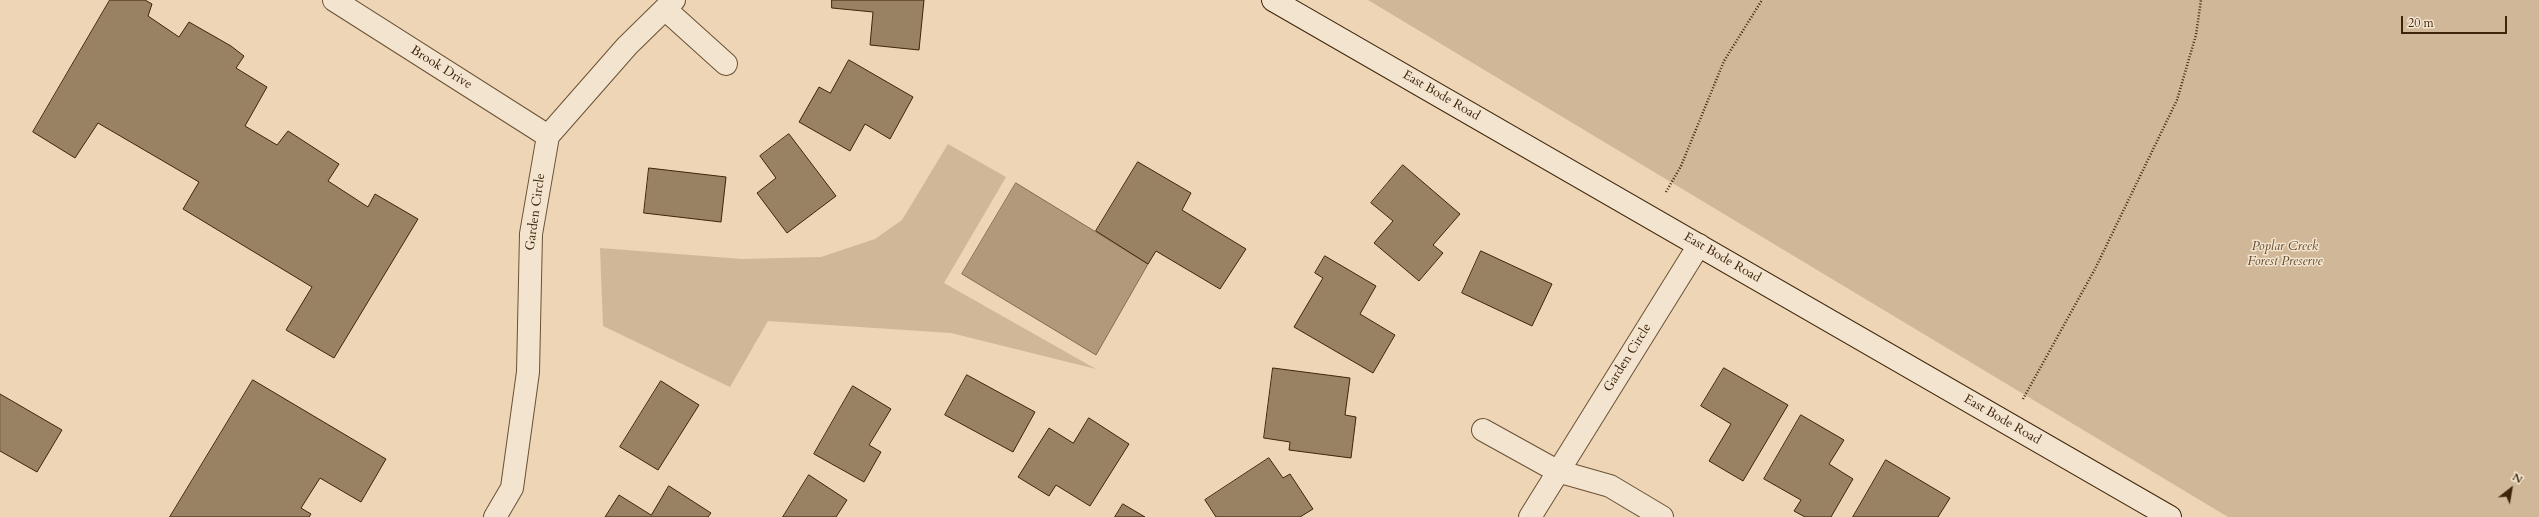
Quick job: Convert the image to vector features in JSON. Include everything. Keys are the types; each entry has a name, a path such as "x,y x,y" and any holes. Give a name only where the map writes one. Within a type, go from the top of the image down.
{"street":[{"name":"Brook Drive","path":"334,0 548,136"},
{"name":"East Bode Road","path":"1273,0 2170,517"},
{"path":"548,136 627,46 669,4 726,64"},
{"name":"Garden Circle","path":"495,517 512,488 528,372 531,234 548,136"},
{"name":"Garden Circle","path":"1530,517 1557,471 1699,245"},
{"path":"1483,430 1557,471 1610,486 1662,517"}],"path":[{"path":"1651,217 1682,166 1724,61 1762,0"},
{"path":"2009,424 2095,269 2177,100 2196,35 2201,0"}],"green space":[{"name":"Poplar Creek Forest Preserve","path":"1368,0 2539,0 2539,517 2228,517"},
{"path":"948,144 1006,177 944,283 1096,369 951,333 768,321 730,387 603,326 600,248 742,259 821,257 875,239 902,220"}],"shaded area":[{"path":"1016,183 1148,264 1096,355 962,274"}],"building":[{"path":"110,0 145,0 152,4 148,16 179,37 189,22 231,46 244,56 236,68 267,87 245,126 277,145 288,131 339,164 328,181 368,207 375,194 418,219 334,358 286,330 312,287 183,209 199,182 98,123 75,158 33,132"},
{"path":"832,0 924,0 919,50 870,45 873,12 832,8"},
{"path":"849,60 913,97 890,139 865,124 850,151 799,122 819,87 830,93"},
{"path":"789,134 836,196 787,233 757,193 776,178 760,156"},
{"path":"1138,162 1191,193 1182,210 1246,249 1220,289 1156,251 1148,264 1096,231"},
{"path":"1403,165 1460,214 1433,245 1443,253 1419,281 1374,243 1393,221 1371,203"},
{"path":"649,168 726,177 721,222 644,213"},
{"path":"1481,251 1552,284 1532,326 1462,293"},
{"path":"1325,256 1376,286 1360,314 1395,335 1373,373 1294,327 1323,278 1315,273"},
{"path":"1273,368 1350,378 1345,415 1356,417 1351,458 1289,450 1290,442 1264,438"},
{"path":"1724,368 1788,405 1743,481 1709,461 1731,424 1701,406"},
{"path":"967,375 1035,412 1013,452 945,415"},
{"path":"253,380 386,459 361,502 320,478 301,508 311,514 309,517 170,517"},
{"path":"661,381 699,405 658,470 620,447"},
{"path":"853,386 891,409 869,445 881,452 864,482 814,454"},
{"path":"0,394 62,430 37,472 0,451"},
{"path":"1801,415 1844,440 1829,464 1853,479 1831,517 1805,517 1794,511 1801,500 1764,479"},
{"path":"1089,418 1129,444 1090,506 1056,485 1049,496 1018,477 1049,428 1073,443"},
{"path":"1269,458 1283,478 1290,474 1313,509 1300,517 1216,517 1205,500"},
{"path":"1886,460 1950,498 1938,517 1853,517"},
{"path":"809,475 847,500 836,517 783,517"},
{"path":"669,486 711,513 708,517 605,517 619,495 651,515"},
{"path":"1123,504 1145,517 1115,517"}]}
